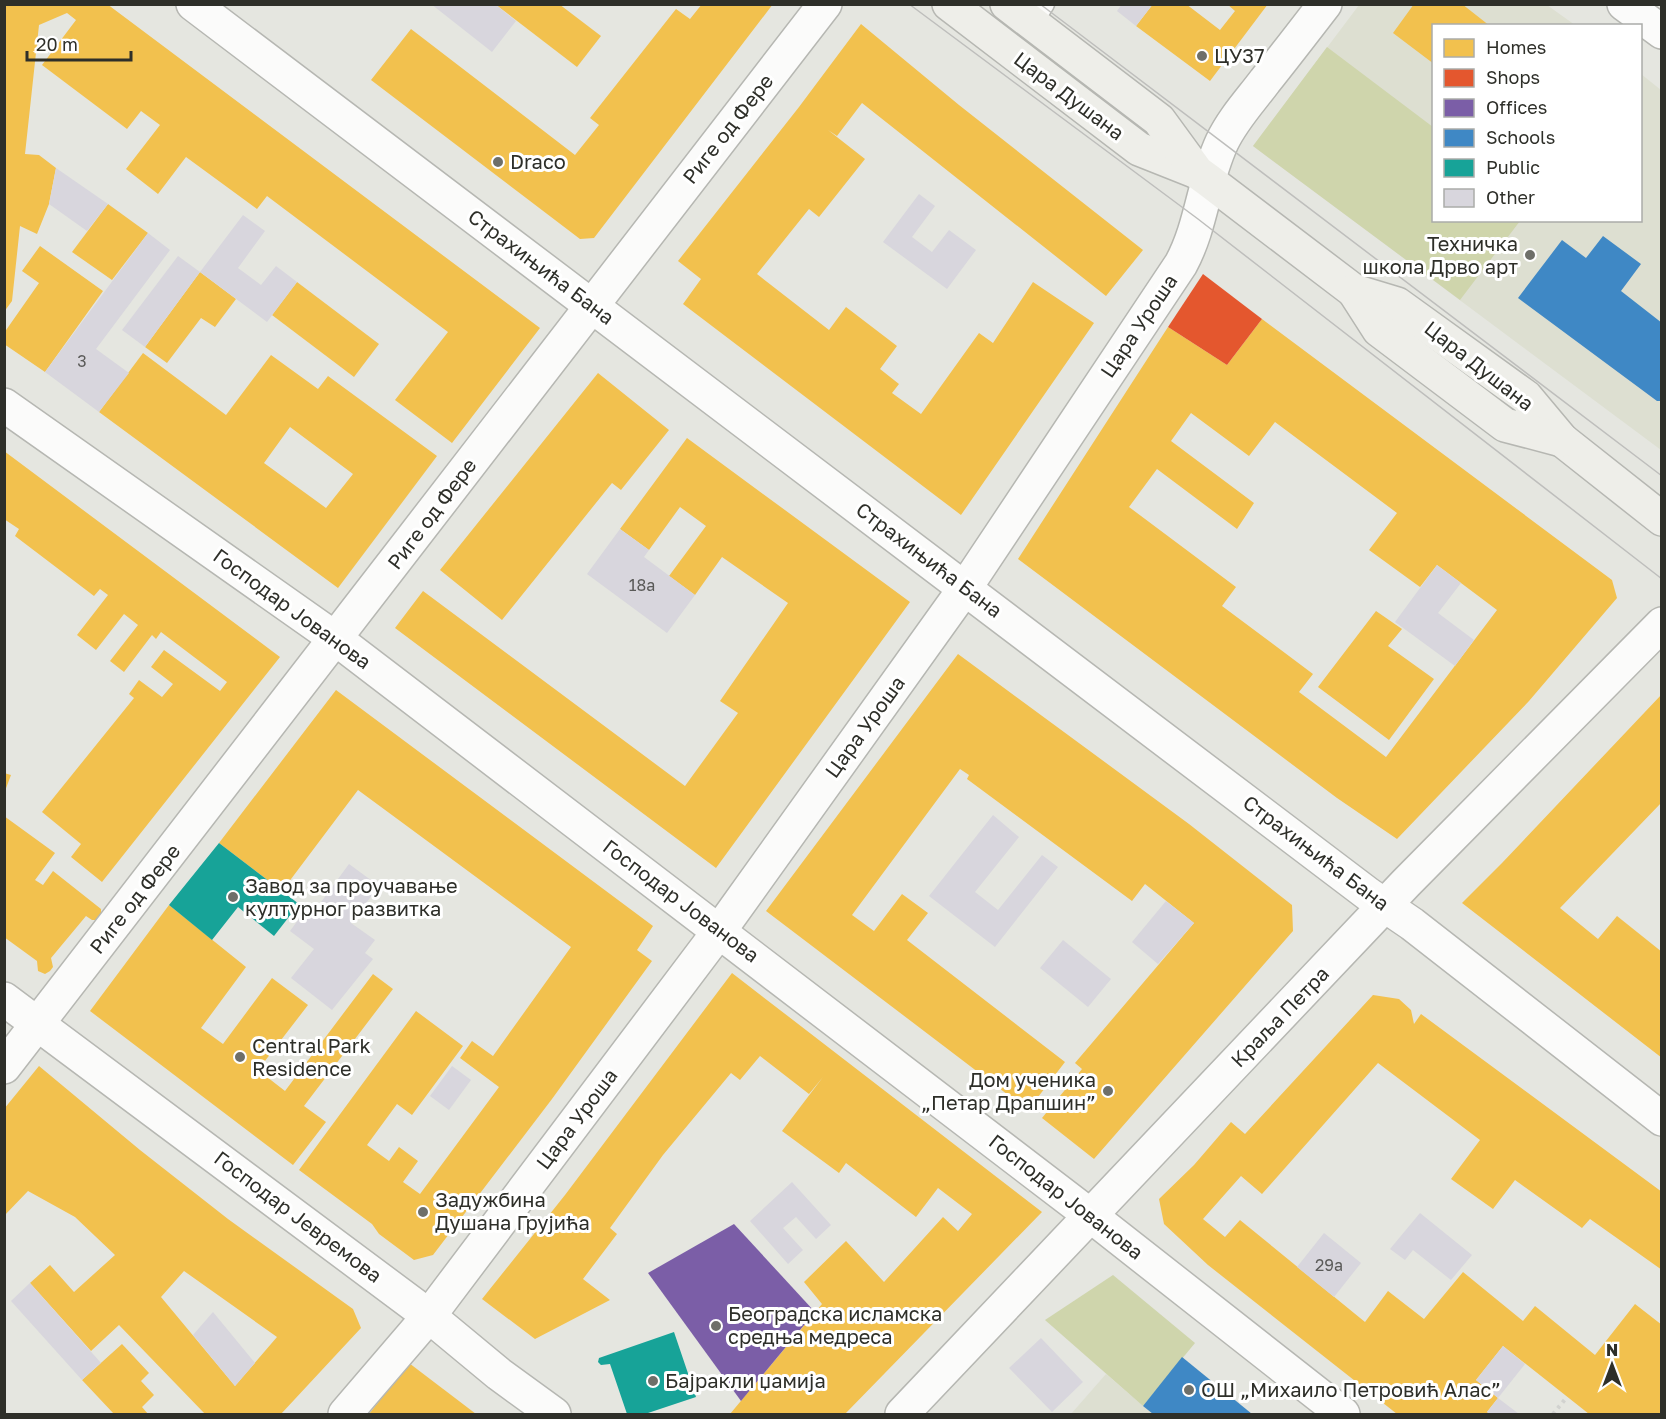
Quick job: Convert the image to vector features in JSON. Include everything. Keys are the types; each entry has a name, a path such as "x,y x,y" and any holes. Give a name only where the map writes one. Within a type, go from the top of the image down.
{"main road":[{"name":"Цара Душана","path":"949,4 1139,148 1202,176 1354,291 1397,304 1526,397 1562,440 1662,519"},
{"name":"Цара Душана","path":"1028,11 1159,120 1202,176"}],"street":[{"name":"Страхињића Бана","path":"193,4 1368,894 1386,905 1662,1119"},
{"name":"Риге од Фере","path":"4,1066 825,4"},
{"name":"Цара Уроша","path":"345,1414 429,1316 720,930 965,588 1181,264 1192,244 1196,230 1202,176 1237,116 1325,4"},
{"path":"1624,4 1662,32"},
{"name":"Господар Јованова","path":"4,405 336,639 720,930 1343,1414"},
{"name":"Краља Петра","path":"902,1414 1386,905 1662,624"},
{"name":"Господар Јевремова","path":"4,999 429,1316 499,1374 554,1414"}],"path":[{"path":"1553,1414 1567,1397"}],"shaded area":[{"name":"Техничка школа Дрво арт","path":"1359,5 1547,5 1574,24 1432,24 1432,222 1642,222 1642,75 1661,90 1661,450 1253,146"},
{"name":"ОШ „Михаило Петровић Алас”","path":"1182,1357 1252,1414 1071,1414 1106,1374 1143,1406"}],"green space":[{"path":"1327,47 1432,126 1432,222 1519,222 1460,300 1253,146"},
{"path":"1113,1275 1195,1343 1143,1406 1045,1320"}],"building: Homes":[{"path":"4,4 107,4 540,328 452,443 395,400 448,332 267,196 257,209 186,157 158,194 126,169 160,125 141,111 127,129 42,65 76,20 67,13 39,25 25,154 39,155 56,168 49,204 37,234 20,226 12,301 4,312"},
{"path":"495,4 559,4 601,36 577,67"},
{"path":"702,4 773,4 594,238 580,239 371,80 411,29 575,155 599,125 590,118 676,9 690,19"},
{"name":"ЦУ37","path":"1153,4 1186,4 1220,30 1235,11 1227,4 1268,4 1210,81 1136,26"},
{"path":"1414,4 1462,4 1487,24 1432,24 1432,62 1393,33"},
{"path":"861,24 959,105 1143,250 1106,296 862,103 837,136 828,130 865,159 819,217 809,209 757,274 829,330 846,307 897,346 880,369 899,384 892,393 921,414 979,333 993,343 1033,282 1094,323 961,515 683,304 701,279 678,261"},
{"path":"108,204 148,233 112,280 72,252"},
{"path":"40,246 103,291 45,372 4,344 4,333 39,283 22,271"},
{"path":"200,272 236,299 215,327 201,318 167,363 145,347"},
{"path":"297,282 379,344 354,377 272,315"},
{"path":"1262,319 1612,580 1617,598 1529,701 1397,839 1337,798 1018,559 1168,327 1227,365","holes":["1191,413 1249,456 1275,422 1397,513 1369,550 1420,587 1437,565 1497,610 1386,757 1299,692 1313,674 1222,606 1236,587 1129,507 1157,469 1237,529 1254,503 1171,441"]},
{"path":"143,353 226,415 271,355 318,389 328,376 437,456 338,588 99,412","holes":["290,427 353,474 326,508 264,463"]},
{"path":"598,373 669,430 621,490 612,483 502,620 440,570"},
{"path":"687,438 910,602 716,868 395,628 423,591 685,786 738,713 720,701 788,603 722,557 695,595 669,576 706,526 680,507 649,550 620,529"},
{"path":"4,451 280,657 102,882 71,857 81,844 42,812 134,698 129,694 139,680 162,697 173,684 151,667 164,650 220,691 227,682 161,632 156,639 152,635 124,672 110,661 138,625 124,614 96,650 77,635 108,595 100,589 94,596 15,536 19,529 4,519"},
{"path":"1376,611 1402,629 1388,646 1434,679 1389,740 1318,687"},
{"path":"958,654 1189,824 1292,905 1293,931 1094,1159 1042,1118 1082,1069 1075,1063 1194,923 1145,884 1132,901 967,779 969,775 960,769 852,915 874,931 902,894 928,913 907,940 1065,1062 1028,1110 766,911"},
{"path":"336,690 653,926 637,950 652,961 552,1099 433,1255 414,1260 379,1234 372,1224 299,1170 416,1011 463,1046 412,1115 397,1104 367,1145 389,1161 399,1147 418,1161 403,1182 420,1194 499,1087 460,1058 472,1041 493,1056 571,947 358,790 282,891 219,843"},
{"path":"1662,694 1662,802 1560,908 1598,939 1617,916 1662,952 1662,1058 1462,903"},
{"path":"4,773 11,775 5,791 4,791"},
{"path":"4,816 55,853 35,880 43,885 53,871 101,909 101,916 96,920 86,916 51,958 53,967 45,974 38,971 37,961 4,937"},
{"path":"169,905 246,967 201,1028 223,1044 272,978 308,1005 258,1070 285,1091 373,974 393,989 304,1106 326,1122 293,1165 90,1011"},
{"path":"732,973 1042,1212 845,1414 730,1414 822,1304 804,1282 846,1241 884,1282 943,1217 958,1231 972,1214 938,1188 916,1217 846,1163 839,1173 782,1131 823,1077 809,1094 760,1056 740,1080 731,1073 663,1155 610,1228 617,1234 583,1279 610,1300 535,1339 482,1299 565,1195"},
{"path":"1373,995 1399,999 1411,1010 1414,1024 1421,1014 1662,1192 1662,1270 1590,1219 1582,1228 1515,1180 1493,1209 1451,1179 1480,1140 1378,1063 1262,1194 1241,1176 1203,1219 1225,1237 1240,1220 1365,1322 1388,1291 1424,1319 1463,1272 1523,1321 1535,1306 1595,1355 1635,1304 1662,1325 1662,1414 1589,1414 1503,1346 1476,1380 1498,1398 1487,1412 1490,1414 1397,1414 1208,1265 1164,1224 1159,1199 1194,1165 1231,1122 1245,1134"},
{"path":"39,1066 228,1219 353,1309 361,1328 281,1414 205,1414 119,1325 91,1351 30,1283 50,1265 74,1292 115,1255 75,1217 28,1191 4,1216 4,1109","holes":["184,1271 277,1337 235,1386 161,1297"]},
{"path":"122,1344 149,1373 141,1381 154,1395 142,1407 148,1414 114,1414 82,1380"},
{"path":"409,1363 476,1414 369,1414"}],"building: Shops":[{"path":"1203,274 1262,319 1227,365 1168,327"}],"building: Offices":[{"path":"734,1224 815,1312 741,1401 648,1273"}],"building: Schools":[{"path":"1603,236 1641,264 1621,291 1662,323 1662,401 1657,401 1518,298 1562,240 1586,258"},
{"name":"ОШ „Михаило Петровић Алас”","path":"1182,1357 1252,1414 1153,1414 1143,1406"}],"building: Public":[{"name":"Завод за проучавање културног развитка","path":"219,843 299,904 274,936 238,907 212,940 169,905"},
{"name":"Бајракли џамија","path":"674,1332 696,1397 645,1414 627,1414 610,1364 601,1365 598,1362 599,1358"}],"building: Other":[{"path":"431,4 495,4 516,21 492,52"},
{"path":"1122,4 1153,4 1136,26 1117,11"},
{"path":"56,168 108,204 87,231 49,204"},
{"path":"919,194 935,206 912,237 932,252 949,230 976,250 947,289 883,242"},
{"path":"243,215 265,231 238,268 261,285 276,266 297,282 267,322 200,272"},
{"path":"148,233 170,250 96,349 129,373 99,412 45,372"},
{"path":"178,256 200,272 145,347 122,330"},
{"path":"620,529 649,550 644,557 695,595 667,633 587,574"},
{"path":"1437,565 1461,583 1438,613 1474,640 1455,666 1395,622"},
{"path":"993,815 1019,837 975,892 998,910 1042,855 1058,867 995,947 929,896"},
{"path":"349,864 379,886 351,923 375,940 365,953 373,959 332,1010 291,978 314,949 290,931 307,908 313,913"},
{"path":"1166,901 1194,923 1158,964 1132,942"},
{"path":"1063,940 1111,979 1088,1007 1040,968"},
{"path":"452,1066 471,1080 449,1110 430,1096"},
{"path":"792,1182 831,1225 816,1239 796,1217 783,1228 803,1250 788,1264 750,1221"},
{"path":"1420,1213 1472,1255 1451,1280 1413,1250 1405,1260 1390,1249"},
{"path":"1324,1233 1361,1263 1334,1297 1297,1267"},
{"path":"30,1283 101,1363 82,1380 11,1301"},
{"path":"213,1312 255,1363 235,1386 193,1335"},
{"path":"1041,1338 1083,1382 1052,1412 1009,1368"},
{"path":"1503,1346 1525,1364 1498,1398 1476,1380"},
{"path":"1498,1398 1519,1414 1490,1414 1487,1412"}],"tram line":[{"path":"909,4 1198,219 1662,579"},
{"path":"1040,4 1662,476"}],"place":[{"name":"ЦУ37","path":"1202,56"},
{"name":"Draco","path":"498,162"},
{"name":"Техничка школа Дрво арт","path":"1530,255"},
{"name":"Завод за проучавање културног развитка","path":"233,897"},
{"name":"Central Park Residence","path":"240,1057"},
{"name":"Дом ученика „Петар Драпшин”","path":"1108,1091"},
{"name":"Задужбина Душана Грујића","path":"423,1212"},
{"name":"Београдска исламска средња медреса","path":"716,1326"},
{"name":"Бајракли џамија","path":"653,1381"},
{"name":"ОШ „Михаило Петровић Алас”","path":"1189,1390"}]}
